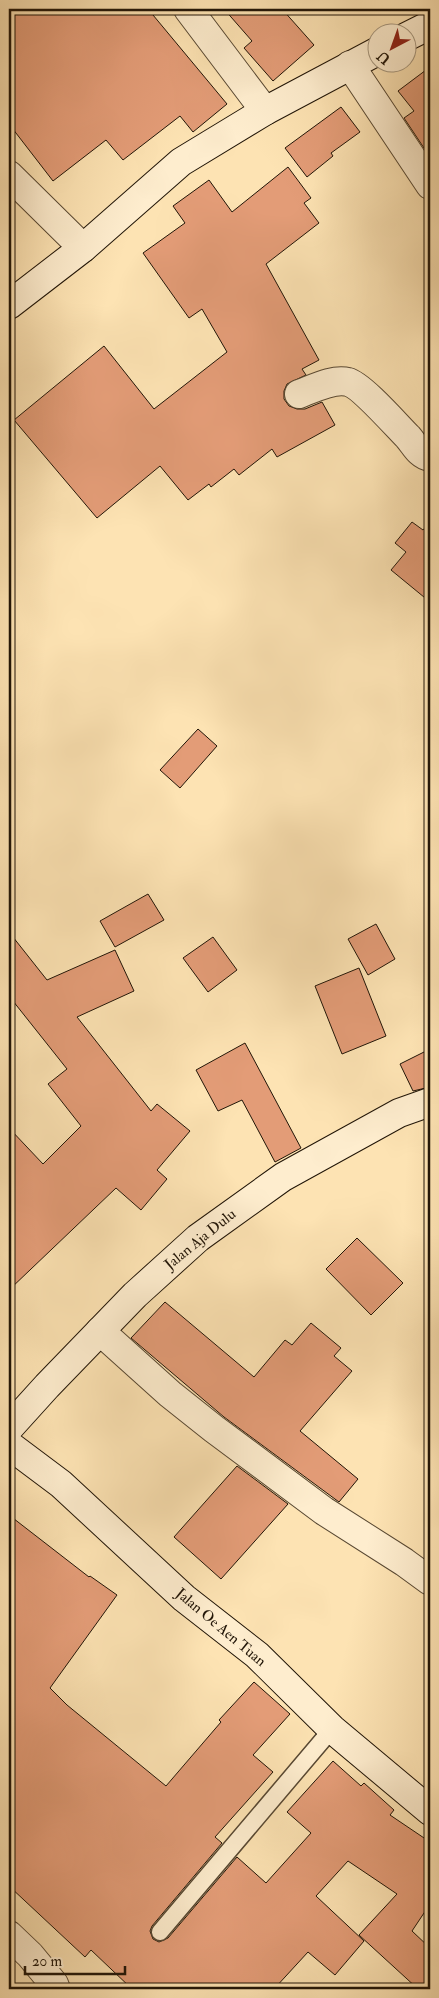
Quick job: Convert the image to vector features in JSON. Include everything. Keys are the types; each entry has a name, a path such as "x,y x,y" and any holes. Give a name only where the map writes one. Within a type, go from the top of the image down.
{"street":[{"path":"188,9 265,111"},
{"path":"416,32 430,25"},
{"path":"9,305 83,248 181,162 265,111 366,57"},
{"path":"350,64 430,185"},
{"path":"9,174 83,248"},
{"path":"299,394 331,383 348,382 362,391 409,439 419,452 430,457"},
{"name":"Jalan Aja Dulu","path":"9,1428 135,1295 198,1238 283,1177 399,1113 430,1102"},
{"path":"100,1331 170,1394 214,1429 324,1511 404,1562 430,1581"},
{"name":"Jalan Oe Aen Tuan","path":"9,1445 61,1484 184,1598 257,1655 332,1729 430,1811"},
{"path":"9,1935 30,1954 56,1989"}],"lane":[{"path":"160,1932 332,1729"}],"building":[{"path":"9,9 148,9 227,104 193,132 180,116 123,160 106,140 53,181 9,124"},
{"path":"224,9 282,9 314,45 273,81 244,48 252,41"},
{"path":"430,67 430,157 404,118 414,111 398,91"},
{"path":"341,107 360,132 331,153 333,156 307,177 285,148"},
{"path":"288,167 311,198 304,203 319,223 266,264 319,360 302,369 306,375 287,384 284,391 284,399 289,406 297,409 305,409 322,402 335,425 277,457 272,449 239,475 234,469 211,487 209,484 188,500 160,466 97,518 14,420 104,346 154,409 227,352 202,309 189,318 143,253 185,223 173,206 209,180 232,212"},
{"path":"412,522 423,530 430,522 430,602 391,570 406,552 395,543"},
{"path":"198,729 217,746 180,788 160,770"},
{"path":"148,894 164,920 115,947 100,921"},
{"path":"376,924 395,959 368,975 348,939"},
{"path":"9,932 47,980 115,950 134,991 77,1017 151,1111 157,1104 190,1131 157,1170 167,1179 141,1210 116,1188 9,1290 9,1128 43,1164 81,1126 48,1084 67,1069 9,996"},
{"path":"213,937 237,970 208,992 183,958"},
{"path":"359,968 386,1036 342,1054 315,986"},
{"path":"245,1043 301,1148 275,1162 242,1100 218,1111 196,1070"},
{"path":"430,1049 430,1087 413,1091 400,1064"},
{"path":"357,1238 403,1283 371,1315 326,1269"},
{"path":"165,1302 254,1377 285,1340 292,1345 311,1323 341,1348 334,1356 352,1371 300,1431 358,1479 339,1502 224,1417 131,1338"},
{"path":"237,1466 288,1504 221,1579 174,1537"},
{"path":"9,1515 89,1577 117,1595 50,1688 67,1705 166,1786 221,1722 219,1720 254,1682 290,1714 253,1755 273,1772 215,1837 222,1843 152,1926 150,1931 153,1939 159,1942 168,1938 237,1857 266,1883 311,1833 287,1812 333,1761 361,1786 364,1783 394,1810 390,1815 430,1842 430,1904 412,1931 430,1948 430,1989 418,1989 359,1935 397,1894 348,1861 316,1896 364,1941 335,1975 308,1952 274,1989 132,1989 91,1950 85,1957 9,1886"}]}
